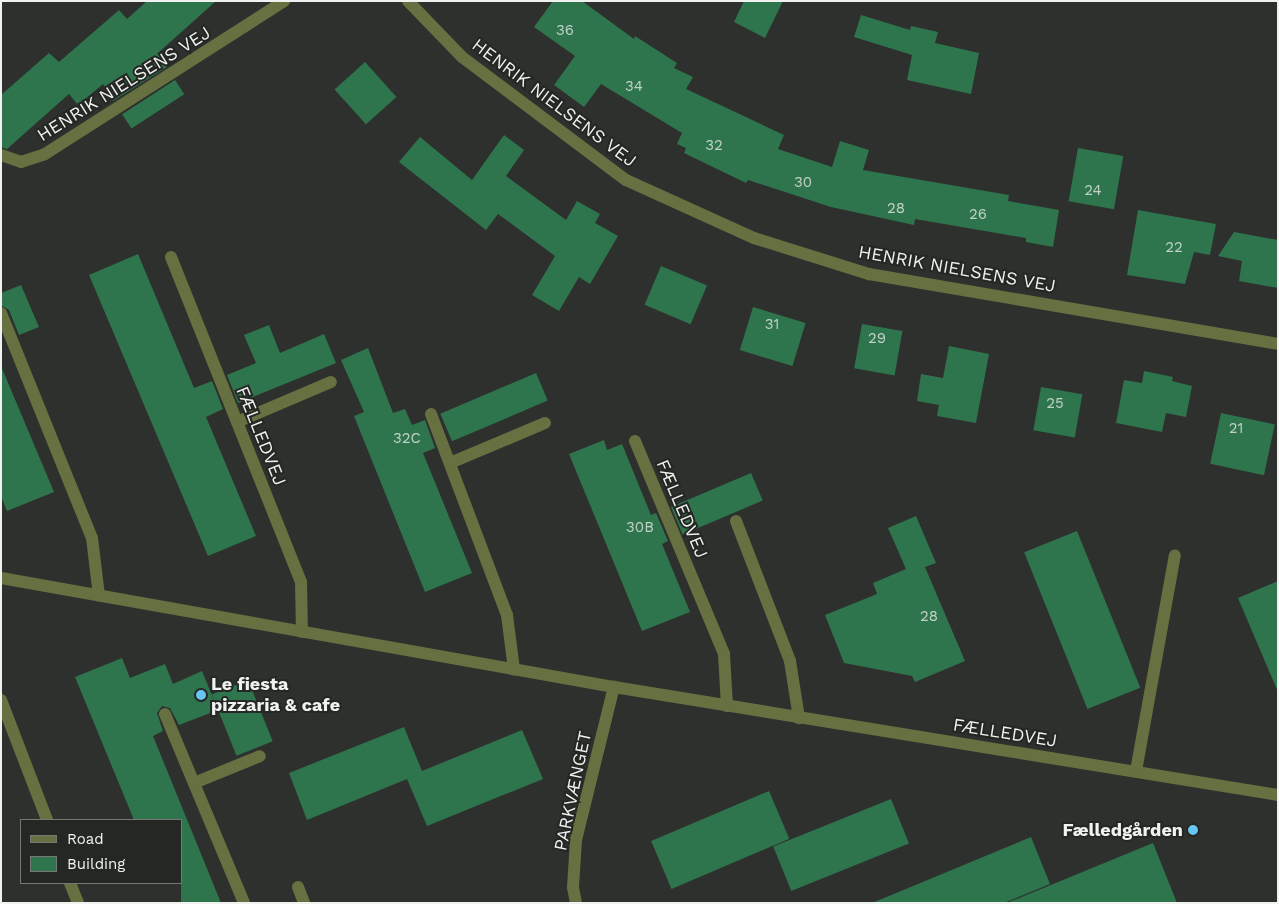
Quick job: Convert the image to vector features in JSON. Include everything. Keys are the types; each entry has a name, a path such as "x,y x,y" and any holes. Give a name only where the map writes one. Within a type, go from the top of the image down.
{"street":[{"name":"HENRIK NIELSENS VEJ","path":"1,155 21,162 44,154 284,1"},
{"name":"HENRIK NIELSENS VEJ","path":"408,1 462,57 626,180 754,238 869,274 1278,344"},
{"name":"FÆLLEDVEJ","path":"171,257 301,582 302,632"},
{"path":"1,313 92,538 99,596"},
{"path":"237,422 331,382"},
{"path":"432,414 507,615 514,670"},
{"path":"450,463 545,423"},
{"name":"FÆLLEDVEJ","path":"634,441 724,654 727,706"},
{"path":"736,521 790,661 799,718"},
{"path":"1136,771 1175,555"},
{"name":"FÆLLEDVEJ","path":"1,578 514,670 799,718 1136,771 1278,796"},
{"name":"PARKVÆNGET","path":"579,902 573,888 576,840 614,687"},
{"path":"1,700 47,819"},
{"path":"165,714 244,903"},
{"path":"194,783 260,756"},
{"path":"70,884 78,903"},
{"path":"298,886 304,903"}],"building":[{"path":"147,1 216,1 158,53 167,67 113,101 103,84 78,105 69,94 7,149 1,147 1,95 49,53 59,62 119,10 127,19"},
{"path":"553,1 582,1 634,39 635,36 677,63 674,68 693,77 686,89 784,135 778,149 832,167 840,141 869,150 863,170 1009,195 1008,201 1059,210 1053,247 1026,242 1026,238 915,219 914,225 831,207 748,180 746,183 684,153 686,148 677,144 682,133 601,84 584,107 554,85 575,56 534,27"},
{"path":"744,1 783,1 765,38 734,22"},
{"path":"861,15 910,30 911,26 938,32 935,43 979,53 971,94 907,80 912,55 854,37"},
{"path":"365,62 396,97 366,124 335,89"},
{"path":"175,80 184,94 131,129 122,114"},
{"path":"504,135 524,150 506,176 566,220 577,201 600,214 595,223 618,236 590,284 579,277 559,311 532,295 555,256 498,214 486,230 399,162 420,137 472,180"},
{"path":"1078,148 1123,156 1114,209 1069,201"},
{"path":"1138,210 1216,224 1210,255 1194,252 1185,284 1127,275"},
{"path":"1234,232 1278,240 1278,288 1239,281 1242,261 1218,256"},
{"path":"138,254 194,388 212,381 223,409 206,417 256,536 208,556 89,275"},
{"path":"661,266 707,286 691,324 645,305"},
{"path":"21,285 39,327 19,335 9,310 1,305 1,293"},
{"path":"753,307 806,323 792,366 740,350"},
{"path":"862,324 902,331 895,375 854,368"},
{"path":"269,325 280,353 324,334 336,363 238,403 227,375 256,363 244,335"},
{"path":"949,346 989,354 976,423 937,416 939,405 917,401 921,374 943,378"},
{"path":"368,348 393,413 405,409 412,425 425,420 435,448 423,453 472,573 425,592 354,416 364,412 341,360"},
{"path":"1,366 54,492 7,511 1,496"},
{"path":"1144,371 1173,377 1172,381 1192,386 1186,417 1166,413 1162,432 1116,423 1124,380 1142,383"},
{"path":"536,373 548,401 452,441 440,414"},
{"path":"1041,387 1082,394 1075,438 1033,430"},
{"path":"1221,413 1275,424 1264,475 1210,464"},
{"path":"604,440 607,450 622,444 651,515 656,513 668,541 662,544 690,612 642,631 569,454"},
{"path":"751,473 763,501 683,535 671,507"},
{"path":"916,516 936,563 925,567 965,661 915,682 912,676 844,663 825,615 877,594 873,583 906,569 888,528"},
{"path":"1077,531 1140,688 1087,709 1024,552"},
{"path":"1278,581 1278,692 1238,598"},
{"path":"122,658 130,678 165,664 173,684 202,671 218,710 179,725 170,708 162,706 157,713 163,731 153,736 221,903 181,903 182,819 134,819 75,677"},
{"path":"248,680 273,741 237,756 212,695"},
{"path":"404,727 422,771 522,730 543,779 427,826 407,779 307,820 289,773"},
{"path":"769,791 789,839 671,889 651,841"},
{"path":"891,799 909,844 791,891 773,847"},
{"path":"1031,837 1050,884 1004,903 872,903"},
{"path":"1153,843 1177,903 1009,903 1009,902"}],"place":[{"name":"Le fiesta pizzaria & cafe","path":"201,695"},
{"name":"Fælledgården","path":"1193,830"}]}
